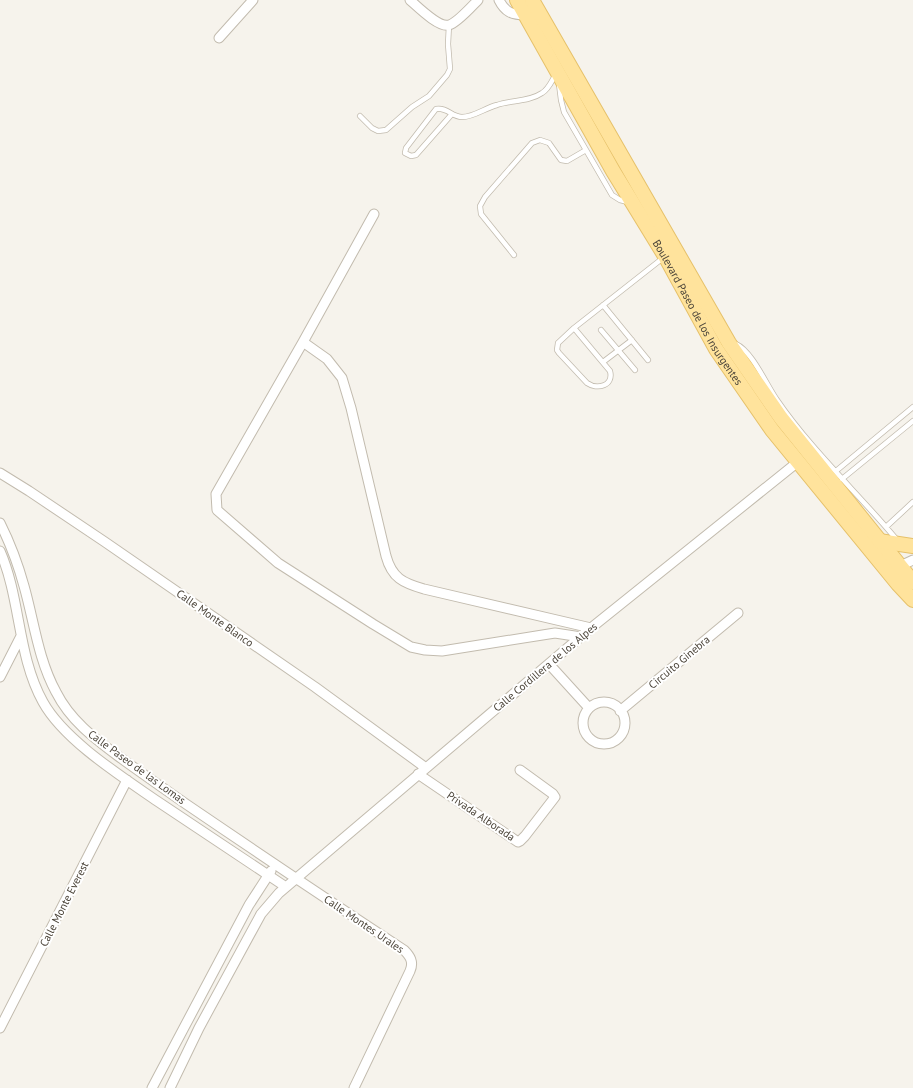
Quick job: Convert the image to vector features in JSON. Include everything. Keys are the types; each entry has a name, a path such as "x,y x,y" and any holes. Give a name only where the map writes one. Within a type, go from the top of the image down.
{"main road":[{"name":"Boulevard Paseo de los Insurgentes","path":"517,0 533,5 730,343 781,418 872,543"},
{"name":"Boulevard Paseo de los Insurgentes","path":"533,5 558,73 613,170 665,256 716,349 772,430 894,569 909,581 913,600"},
{"path":"908,546 872,543 872,564 881,577 889,582 909,581"}],"street":[{"path":"219,38 253,0"},
{"path":"410,0 439,23 444,25 449,25 455,21 478,0"},
{"path":"499,0 502,6 509,13 516,15 533,5"},
{"path":"374,214 216,494 217,510 278,563 373,624 411,646 425,650 442,651 555,633 581,637"},
{"path":"303,342 327,359 342,378 351,408 388,564 395,575 405,583 429,591 591,628"},
{"name":"Calle Cordillera de los Alpes","path":"296,879 591,628 799,461"},
{"name":"Calle Monte Blanco","path":"0,473 29,490 315,687 426,768"},
{"name":"Calle Paseo de las Lomas","path":"0,523 25,587 41,654 48,674 55,692 72,717 90,735 134,768 296,879"},
{"name":"Calle Paseo de las Lomas","path":"0,551 5,562 16,607 20,636 31,674 43,702 53,716 71,736 127,780 286,887"},
{"path":"894,569 913,560"},
{"name":"Circuito Ginebra","path":"620,711 738,612"},
{"path":"0,676 20,636"},
{"path":"549,664 589,708"},
{"path":"599,703 607,703 615,706 620,711 624,722 621,734 612,742 600,744 589,738 583,727 584,715 589,708 599,703"},
{"name":"Privada Alborada","path":"418,774 518,842 525,836 555,797 520,770"},
{"name":"Calle Monte Everest","path":"0,1028 127,780"},
{"path":"152,1088 249,905 268,875 276,866"},
{"path":"170,1088 199,1028 261,914 286,887 296,879"},
{"name":"Calle Montes Urales","path":"296,879 404,950 412,963 410,971 354,1088"}],"lane":[{"path":"360,116 372,128 378,131 386,130 412,107 429,96 447,75 450,69 448,44 449,25"},
{"path":"452,114 416,155 411,156 405,153 406,148 436,109 445,109 460,117 468,117 497,105 536,97 544,92 558,73"},
{"path":"558,73 562,106 612,195 620,200 634,204"},
{"path":"514,255 481,214 480,206 485,197 532,143 540,140 549,143 561,160 567,162 586,150"},
{"path":"574,328 610,371 610,380 598,388 586,383 559,353 557,350 558,343 574,328 665,256"},
{"path":"603,305 648,360"},
{"path":"601,330 635,370"},
{"path":"603,362 632,340"},
{"path":"730,343 738,345 745,350 777,400 799,429 886,527 908,546"},
{"path":"836,471 913,408"},
{"path":"842,478 913,421"},
{"path":"886,527 913,502"}]}
